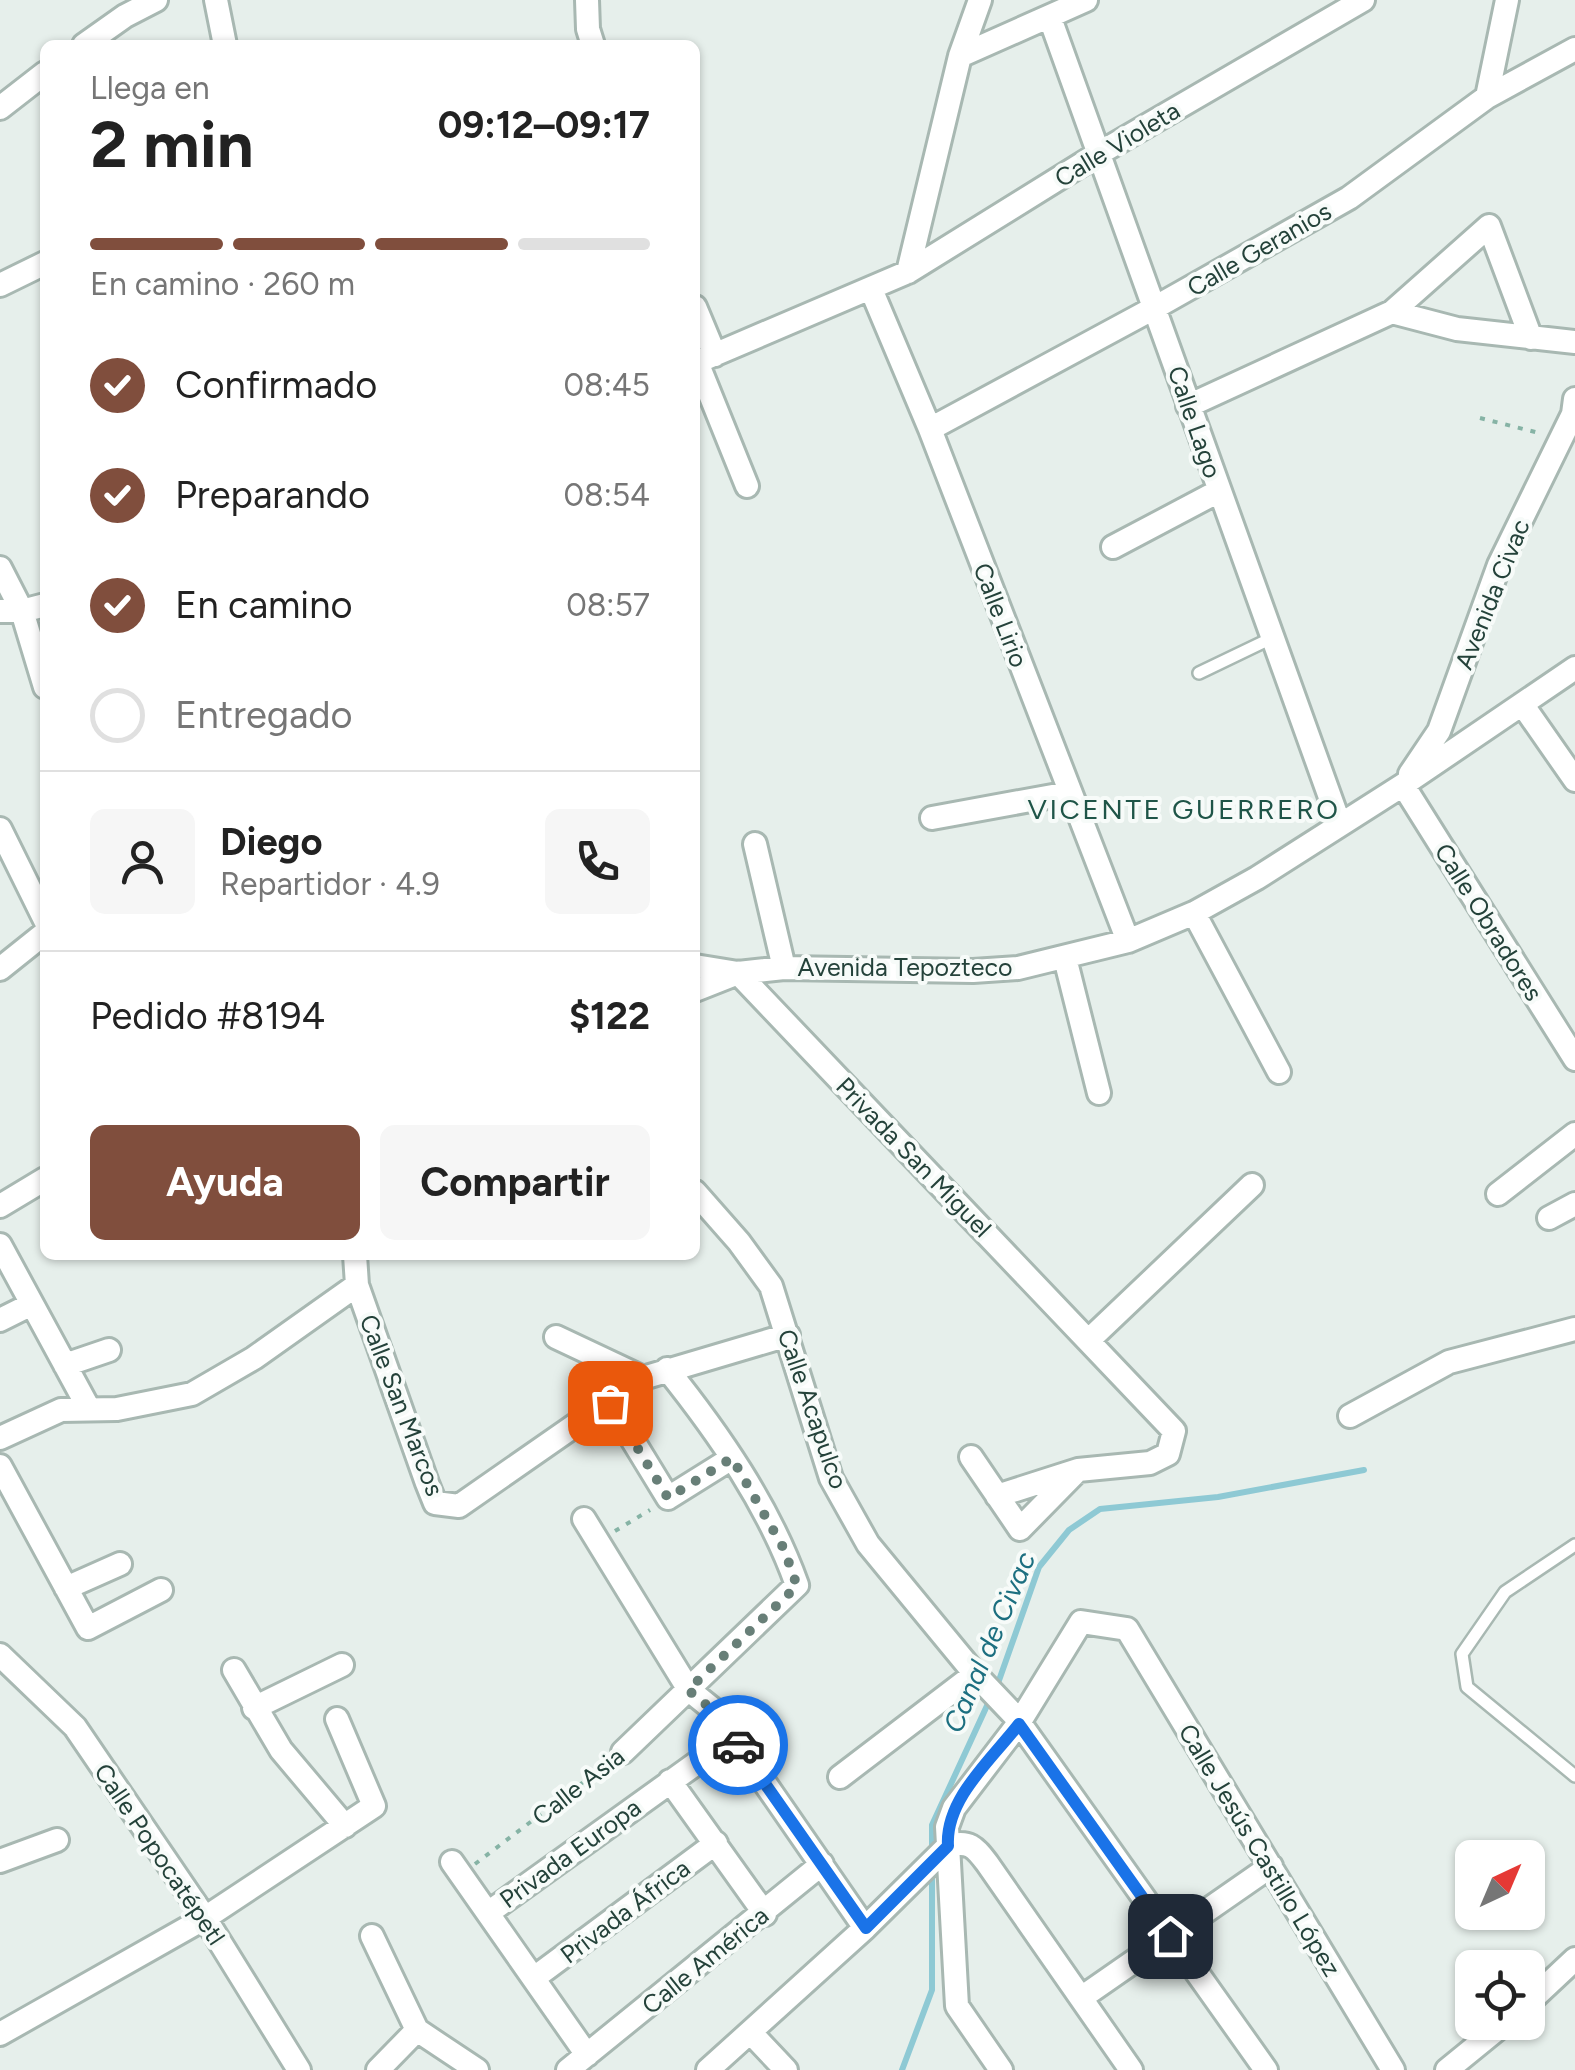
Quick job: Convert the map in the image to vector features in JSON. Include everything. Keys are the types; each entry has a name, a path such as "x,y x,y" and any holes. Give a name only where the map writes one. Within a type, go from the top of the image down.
{"street":[{"path":"88,40 116,8 156,0"},
{"path":"216,0 224,40"},
{"path":"588,0 591,40"},
{"path":"908,272 960,56 980,0"},
{"path":"960,56 1086,0"},
{"name":"Calle Violeta","path":"702,360 908,272 1098,154 1363,0"},
{"path":"1488,98 1508,0"},
{"name":"Calle Lago","path":"1050,18 1340,825"},
{"name":"Calle Geranios","path":"930,429 1349,198 1488,98 1575,48"},
{"path":"0,108 40,77"},
{"path":"1188,406 1392,312 1489,226 1532,338"},
{"path":"0,285 40,265"},
{"name":"Calle Lirio","path":"872,289 1128,941"},
{"path":"1392,312 1457,328 1575,342"},
{"path":"702,360 747,486"},
{"name":"Avenida Civac","path":"1403,785 1439,731 1499,564 1573,414 1575,399"},
{"path":"1113,547 1219,491"},
{"path":"0,568 11,611 40,676"},
{"path":"11,611 40,606"},
{"name":"Avenida Tepozteco","path":"700,967 738,974 784,968 973,971 1018,968 1128,941 1194,913 1258,878 1575,668"},
{"path":"1522,704 1575,780"},
{"name":"Calle Obradores","path":"1403,785 1575,1059"},
{"path":"932,818 1070,793"},
{"path":"0,829 40,910"},
{"path":"755,844 784,968"},
{"path":"1194,913 1279,1072"},
{"path":"0,969 40,937"},
{"path":"1065,958 1099,1093"},
{"path":"700,988 738,974"},
{"name":"Privada San Miguel","path":"738,974 1174,1431 1168,1454 1150,1463 1078,1470"},
{"path":"1498,1194 1575,1134"},
{"path":"0,1206 40,1182"},
{"path":"1089,1340 1252,1185"},
{"name":"Calle Acapulco","path":"700,1198 739,1242 770,1286 831,1478 868,1544 1016,1719 1266,2070"},
{"path":"1549,1218 1575,1204"},
{"path":"0,1245 88,1407"},
{"path":"0,1438 61,1410 116,1409 192,1394 254,1358 357,1285 355,1260"},
{"name":"Calle San Marcos","path":"357,1285 434,1503 459,1506 643,1378 788,1335"},
{"path":"0,1320 32,1304"},
{"path":"1350,1416 1449,1362 1575,1329"},
{"path":"556,1337 643,1378"},
{"path":"65,1365 108,1350"},
{"path":"610,1403 668,1498 732,1458 667,1369"},
{"path":"971,1457 1020,1529 1078,1470"},
{"name":"Calle Asia","path":"623,1752 797,1586 784,1549 732,1458"},
{"path":"0,1466 88,1628 161,1590"},
{"path":"998,1496 1078,1470"},
{"path":"584,1520 688,1690 714,1711 866,1928"},
{"path":"66,1588 120,1564"},
{"name":"Calle Jesús Castillo López","path":"1016,1719 1081,1622 1126,1630 1393,2070"},
{"name":"Calle Popocatépetl","path":"0,1655 75,1727 205,1918 299,2070"},
{"path":"254,1708 342,1665"},
{"path":"234,1670 291,1763 345,1826"},
{"path":"840,1777 981,1680"},
{"path":"0,2034 205,1918 374,1806 337,1718"},
{"path":"1001,2070 956,2006 943,1851 954,1808 1016,1719"},
{"name":"Privada Europa","path":"488,1913 733,1738"},
{"path":"661,1787 716,1843 765,1914"},
{"path":"0,1861 57,1840"},
{"path":"708,2070 866,1928 943,1851 962,1842 974,1846 1131,2070"},
{"name":"Privada África","path":"534,1978 716,1843"},
{"name":"Calle América","path":"568,2070 822,1864"},
{"path":"1082,1998 1270,1866"},
{"path":"457,1869 587,2055"},
{"path":"372,1936 417,2030 478,2070"},
{"path":"1545,1987 1575,1959"},
{"path":"378,2070 417,2030"},
{"path":"751,2033 786,2070"},
{"path":"1446,2070 1484,2040"}],"lane":[{"path":"1200,673 1272,638"},
{"path":"1575,1544 1505,1592 1462,1654 1467,1686 1575,1776"}],"path":[{"path":"1480,418 1560,438"},
{"path":"598,1541 668,1498"},
{"name":"Calle Asia","path":"457,1869 623,1752"}],"waterway":[{"name":"Canal de Civac","path":"997,1686 1039,1567 1069,1530 1100,1509 1218,1497 1364,1470"},
{"name":"Canal de Civac","path":"932,1852 932,1825 991,1697"},
{"name":"Canal de Civac","path":"902,2070 932,1990 932,1869"}],"way so far":[{"path":"610,1403 668,1498 732,1458 784,1549 797,1586 688,1690 714,1711 738,1745"}],"district":[{"name":"VICENTE GUERRERO","path":"1184,809"}],"route":[{"path":"738,1745 866,1928 948,1846 947,1827 954,1808 1019,1724 1170,1936"}]}
